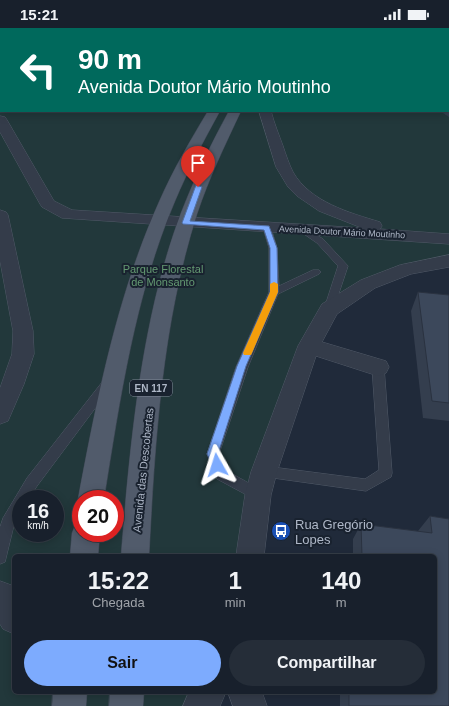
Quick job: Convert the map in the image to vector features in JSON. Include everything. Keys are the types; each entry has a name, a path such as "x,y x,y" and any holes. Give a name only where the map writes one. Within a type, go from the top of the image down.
{"main road":[{"path":"92,490 102,432 136,289 158,221 179,173 213,112"},
{"name":"Avenida das Descobertas","path":"135,554 146,423 157,349 168,290 186,223 202,175 224,128 234,112"},
{"path":"84,554 85,542"},
{"path":"126,706 127,694"}],"street":[{"path":"265,112 267,121 286,173 294,184 307,196 328,209 352,219 402,234"},
{"name":"Avenida Doutor Mário Moutinho","path":"0,120 48,204 68,215 267,228 402,234 449,239"},
{"path":"0,215 23,331 23,354 13,384 0,414"},
{"path":"250,554 261,484 309,346 329,309 368,284 406,269 438,261 444,256 446,251 436,242 421,236"},
{"path":"423,265 449,261"},
{"path":"309,346 378,367"},
{"path":"0,596 12,615"},
{"path":"200,706 208,694"},
{"path":"209,706 214,694"},
{"path":"246,694 250,706"}],"lane":[{"path":"267,228 273,248 274,292 242,366 213,454 222,476 261,484 366,485 386,473 378,367"},
{"path":"304,230 320,241 343,266 329,309"},
{"path":"274,292 316,272"},
{"path":"28,490 32,482 115,374"},
{"path":"0,557 8,523 12,516"}],"green space":[{"name":"Parque Florestal de Monsanto","path":"0,112 449,112 449,260 405,267 320,324 251,554 12,554 12,694 200,694 195,706 0,706"}],"building":[{"path":"418,292 449,295 449,403 432,401"},
{"path":"430,516 449,519 449,706 349,706 349,694 437,694 437,554 362,554 361,524 432,533"}],"slow traffic":[{"path":"248,353 274,292 274,284"}],"place":[{"name":"Rua Gregório Lopes","path":"281,531"}],"route":[{"path":"198,187 186,223 267,228 273,248 274,292 242,366 213,454 217,465"}]}
